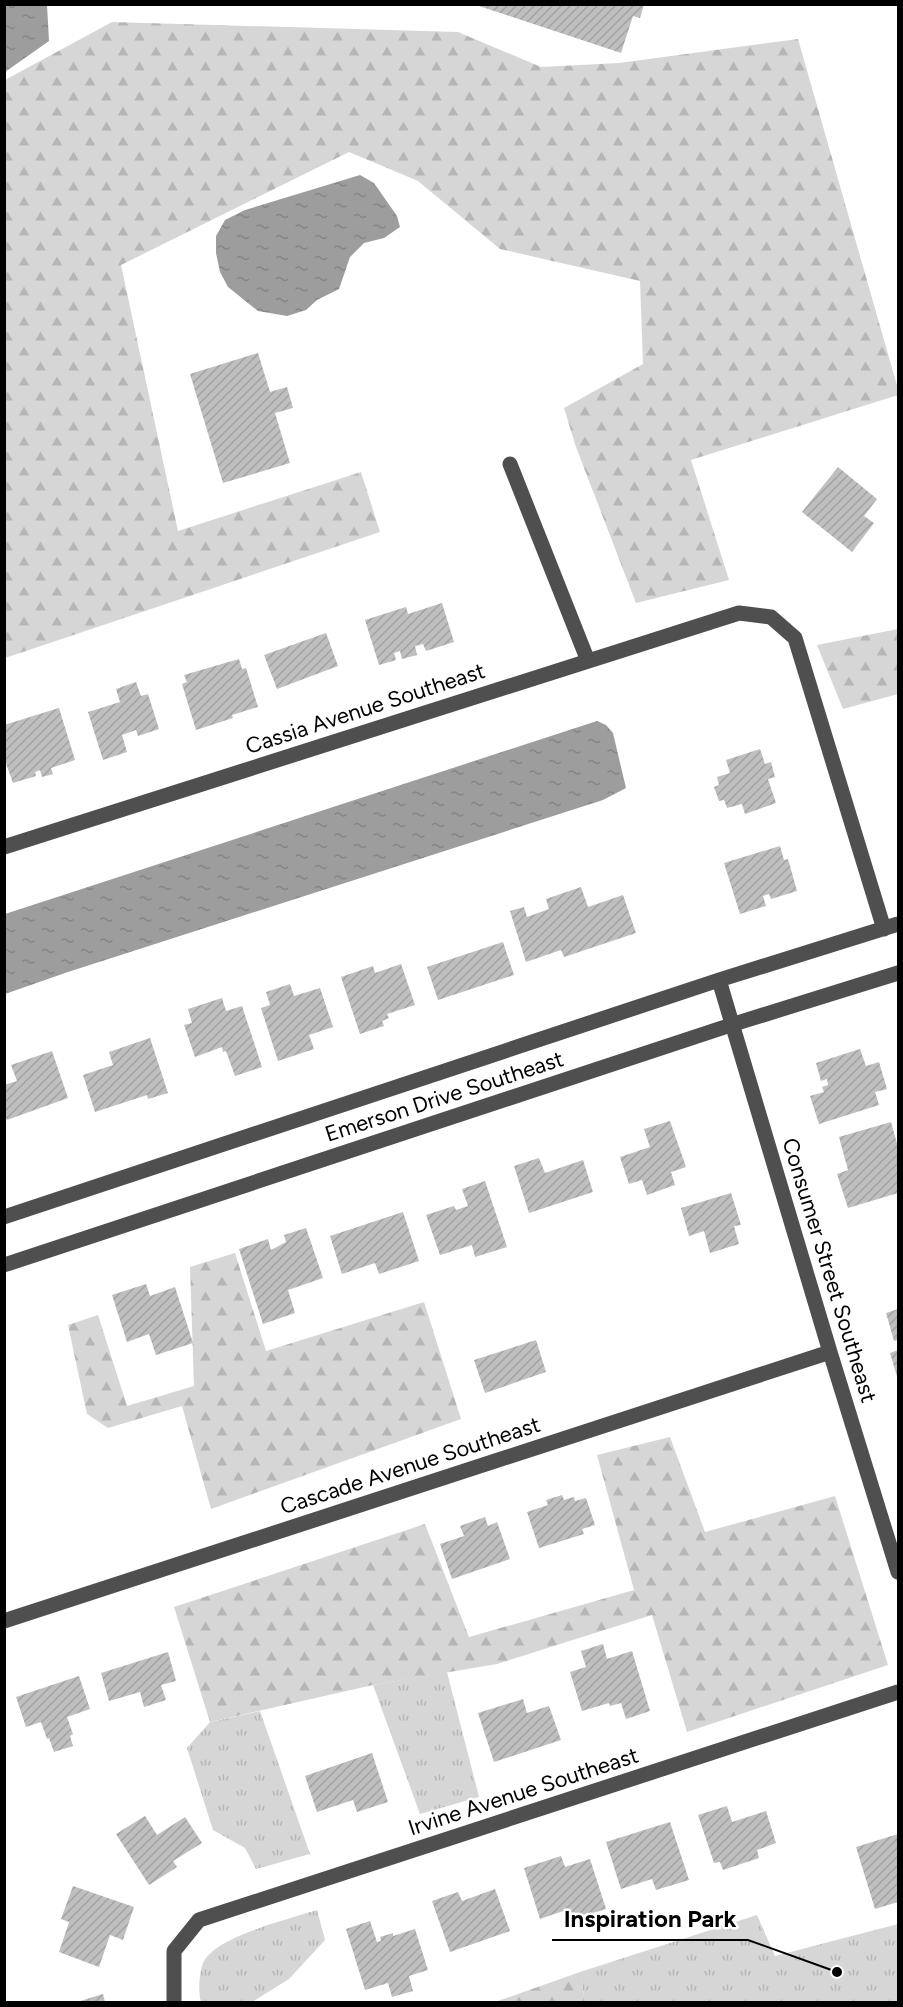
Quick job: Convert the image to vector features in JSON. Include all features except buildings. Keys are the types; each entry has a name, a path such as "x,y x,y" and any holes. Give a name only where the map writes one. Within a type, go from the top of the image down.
{"street":[{"path":"510,464 588,661"},
{"name":"Cassia Avenue Southeast","path":"4,847 739,613 771,617 795,638 891,927"},
{"name":"Emerson Drive Southeast","path":"4,1216 720,980 891,927"},
{"name":"Emerson Drive Southeast","path":"4,1266 734,1024 898,973"},
{"name":"Consumer Street Southeast","path":"720,980 898,1572"},
{"name":"Cascade Avenue Southeast","path":"4,1621 830,1352"},
{"name":"Irvine Avenue Southeast","path":"174,2002 174,1951 199,1920 898,1692"}],"green space":[{"path":"112,22 458,32 541,67 619,63 798,39 898,395 691,460 729,580 636,603 576,447 564,408 643,364 640,281 500,249 418,181 349,152 121,265 178,531 361,472 380,532 5,658 5,80"},
{"path":"898,629 898,694 843,709 817,645"},
{"path":"235,1253 266,1351 424,1302 461,1419 211,1509 182,1406 108,1428 87,1414 68,1325 98,1315 127,1406 194,1386 190,1267"},
{"path":"670,1437 705,1532 835,1496 888,1665 687,1732 652,1615 497,1664 373,1685 210,1722 174,1607 425,1524 469,1637 634,1590 597,1455"},
{"path":"447,1672 479,1797 420,1814 373,1685"},
{"path":"260,1711 310,1854 256,1869 245,1848 213,1830 187,1748 210,1722"},
{"path":"317,1910 325,1940 289,1979 252,2002 201,2002 199,1987 201,1970 204,1961 212,1952 239,1936"},
{"path":"757,1915 775,1956 898,1924 898,2002 585,2002 580,1972"},
{"path":"580,1972 585,2002 495,2002"}],"water":[{"path":"4,5 47,5 49,41 5,72"},
{"path":"360,175 374,183 397,216 400,227 384,238 364,243 350,257 339,289 317,300 306,310 287,316 258,311 228,287 220,272 216,253 216,236 225,220 245,210"},
{"path":"597,721 606,725 613,733 626,788 603,800 5,994 5,914"}],"place":[{"name":"Inspiration Park","path":"837,1972"}]}
